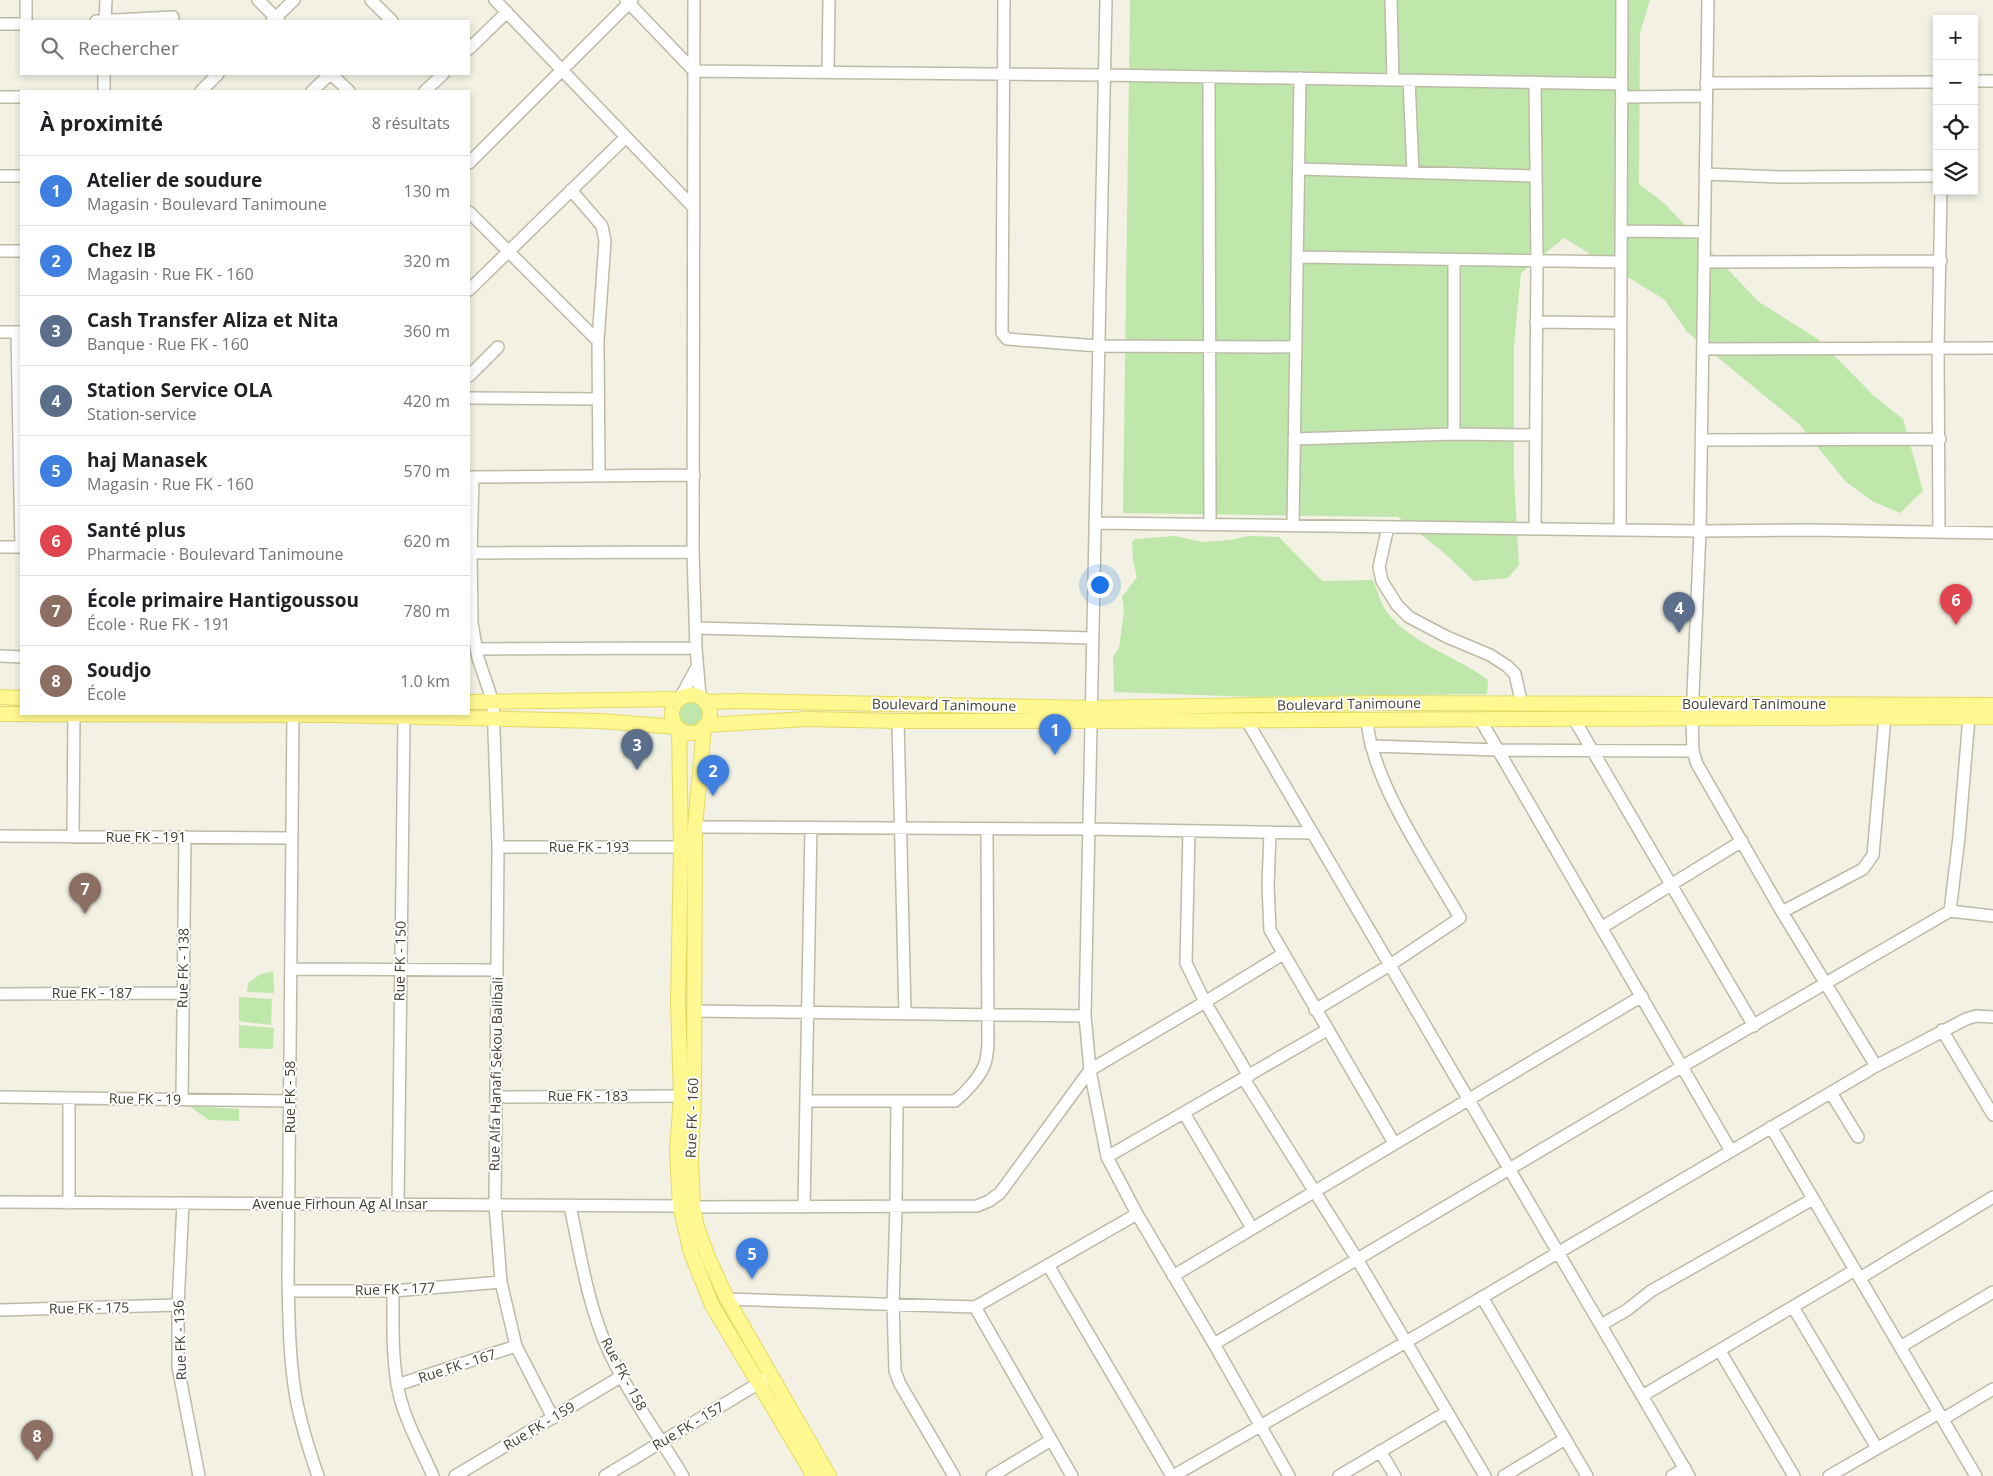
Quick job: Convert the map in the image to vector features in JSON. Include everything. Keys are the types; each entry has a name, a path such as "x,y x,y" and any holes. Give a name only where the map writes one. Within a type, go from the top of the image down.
{"main road":[{"path":"293,715 600,721 678,728 692,733 705,726 709,716 703,700 690,695 679,699 470,702"},
{"path":"0,697 20,698"},
{"path":"678,728 674,722 672,710 679,699"},
{"name":"Boulevard Tanimoune","path":"703,700 1247,721 1574,719 1692,711 1993,705"},
{"name":"Boulevard Tanimoune","path":"705,726 807,719 898,721 1376,703 1522,705 1885,718 1993,717"},
{"path":"0,714 20,714"},
{"name":"Rue FK - 160","path":"686,1206 691,1158 695,828 705,726"},
{"name":"Rue FK - 160","path":"678,728 681,847 678,1003 681,1096 677,1151 691,1228 691,1254 712,1305 829,1476"},
{"name":"Rue FK - 160","path":"691,1228 708,1257 765,1380 814,1476"}],"street":[{"path":"26,0 26,20"},
{"path":"105,20 106,0"},
{"path":"258,0 276,20 294,0"},
{"path":"371,0 391,20"},
{"path":"496,0 694,208"},
{"path":"694,0 694,552 697,667 703,700"},
{"path":"828,72 829,0"},
{"path":"1004,0 1002,333 1007,339 1099,346 1296,347"},
{"path":"1106,0 1085,1016 1090,1070 1107,1158 1137,1214 1289,1476"},
{"path":"1391,0 1393,80"},
{"path":"1620,530 1622,0"},
{"path":"1708,0 1700,531 1692,711 1693,751 1697,764 1782,912 1876,1066"},
{"path":"470,162 629,1 694,71 1105,75 1622,84"},
{"path":"470,48 506,12"},
{"path":"122,20 173,17"},
{"path":"0,24 20,24"},
{"path":"104,75 104,90"},
{"path":"201,90 217,75"},
{"path":"313,90 330,75"},
{"path":"332,75 348,90"},
{"path":"426,90 442,75"},
{"path":"1210,77 1210,524"},
{"path":"1293,526 1300,78"},
{"path":"1409,80 1413,172"},
{"path":"1978,81 1993,81"},
{"path":"1535,82 1537,261 1535,529"},
{"path":"1706,83 1933,82"},
{"path":"1622,97 1706,96"},
{"path":"0,97 20,97"},
{"path":"470,289 626,137"},
{"path":"1298,169 1536,176"},
{"path":"1706,174 1781,177 1933,176"},
{"path":"0,176 20,176"},
{"path":"571,190 605,231 606,241 598,342 599,476"},
{"path":"1940,532 1938,349 1941,195"},
{"path":"470,213 598,342"},
{"path":"1622,231 1704,232"},
{"path":"0,251 20,251"},
{"path":"1297,257 1454,261 1621,262"},
{"path":"1454,261 1454,434"},
{"path":"1704,262 1941,262"},
{"path":"1536,322 1621,323"},
{"path":"0,332 19,332 20,468"},
{"path":"470,375 498,347"},
{"path":"1703,349 1993,348"},
{"path":"470,398 598,399"},
{"path":"1294,439 1454,434 1535,435"},
{"path":"1701,440 1940,439"},
{"path":"471,477 694,475"},
{"name":"Rue Alfa Hanafi Sekou Balibali","path":"471,477 470,553 474,655 493,702 494,719 498,847 495,1205 501,1282 516,1346 553,1418"},
{"path":"1095,523 1993,533"},
{"path":"1388,527 1380,567 1382,581 1397,606 1409,617 1447,637 1490,655 1507,666 1515,674 1522,705"},
{"path":"0,547 20,547"},
{"path":"470,553 694,552"},
{"path":"695,628 1092,638"},
{"path":"474,655 696,648"},
{"path":"0,656 20,657"},
{"path":"679,699 697,667"},
{"path":"73,837 74,715"},
{"name":"Rue FK - 58","path":"293,715 288,1290 290,1353 296,1398 306,1442 318,1476"},
{"name":"Rue FK - 150","path":"398,1205 404,717"},
{"path":"1950,911 1968,717"},
{"path":"1782,912 1863,869 1873,855 1885,718"},
{"path":"1316,1010 1460,918 1400,813 1384,780 1371,746 1367,719"},
{"path":"1480,719 1731,1150"},
{"path":"1574,719 1754,1026"},
{"path":"898,721 905,1014"},
{"path":"1247,721 1687,1472 1672,1476"},
{"path":"1371,746 1498,750 1693,751"},
{"path":"695,828 987,828 1313,833"},
{"path":"804,1207 811,828"},
{"path":"806,1101 955,1101 964,1093 985,1064 988,1045 986,1015 987,828"},
{"path":"1189,831 1186,963 1246,1077 1357,1259 1485,1476"},
{"path":"1270,832 1268,885 1270,930 1394,1143"},
{"name":"Rue FK - 191","path":"0,836 292,838"},
{"name":"Rue FK - 138","path":"182,1099 185,837"},
{"path":"1601,928 1742,841"},
{"name":"Rue FK - 193","path":"498,847 681,847"},
{"path":"1214,1344 1683,1066 1950,911 1993,916"},
{"path":"1090,1070 1283,954"},
{"path":"291,969 497,970"},
{"name":"Rue FK - 187","path":"0,994 183,993"},
{"path":"1173,1276 1642,996"},
{"path":"694,1011 1085,1016"},
{"path":"1048,1266 1173,1476 1406,1342 1876,1066 1942,1030 1976,1016 1993,1017"},
{"path":"1107,1158 1327,1030"},
{"path":"1942,1030 1993,1115"},
{"name":"Avenue Firhoun Ag Al Insar","path":"0,1202 804,1207 977,1206 989,1201 1000,1193 1090,1070"},
{"path":"1832,1093 1858,1137"},
{"name":"Rue FK - 183","path":"496,1097 681,1096"},
{"name":"Rue FK - 19","path":"0,1097 290,1101"},
{"path":"69,1098 69,1203"},
{"path":"897,1101 893,1304 897,1378 954,1476"},
{"path":"1184,1113 1252,1228"},
{"path":"1771,1127 1976,1476"},
{"path":"1642,1396 1793,1307 1858,1274 1993,1197"},
{"path":"1601,1325 1627,1310 1651,1291 1813,1199"},
{"name":"Rue FK - 136","path":"183,1203 178,1305 178,1367 197,1475"},
{"name":"Rue FK - 158","path":"570,1206 592,1304 606,1345 622,1376 683,1476"},
{"path":"727,1299 976,1307 1137,1214"},
{"name":"Rue FK - 177","path":"288,1290 393,1291 501,1282"},
{"path":"393,1291 393,1346 397,1385 408,1423 433,1476"},
{"path":"1900,1347 1993,1292"},
{"path":"1482,1297 1587,1476"},
{"name":"Rue FK - 175","path":"0,1310 178,1305"},
{"path":"976,1307 1072,1476"},
{"path":"1793,1307 1877,1448"},
{"name":"Rue FK - 167","path":"397,1385 516,1346"},
{"path":"1720,1351 1794,1476"},
{"name":"Rue FK - 159","path":"455,1476 622,1376"},
{"name":"Rue FK - 157","path":"605,1476 765,1380"},
{"path":"1829,1476 1877,1448 1993,1389"},
{"path":"1338,1476 1447,1412"},
{"path":"1504,1476 1565,1439"},
{"path":"992,1476 1051,1440"},
{"path":"1380,1451 1395,1476"}],"green space":[{"path":"1130,0 1650,0 1640,33 1639,184 1664,203 1759,302 1818,339 1873,395 1903,419 1923,491 1900,513 1874,502 1846,482 1799,424 1687,332 1665,300 1564,238 1521,273 1514,345 1514,475 1519,565 1508,578 1474,581 1442,551 1398,517 1123,513"},
{"path":"1174,536 1203,542 1230,540 1248,536 1279,537 1322,581 1373,580 1383,606 1403,629 1488,680 1487,694 1256,697 1114,692 1113,657 1119,648 1124,611 1122,597 1137,577 1133,561 1132,542 1136,539"},
{"path":"690,698 700,702 704,712 700,722 690,726 680,722 676,712 680,702"},
{"path":"273,971 274,993 247,992 248,983 261,974"},
{"path":"239,997 272,999 271,1025 239,1021"},
{"path":"239,1025 274,1028 273,1049 239,1048"},
{"path":"189,1106 239,1109 239,1121 209,1120"}],"place":[{"name":"Santé plus","path":"1956,625"},
{"name":"Station Service OLA","path":"1679,633"},
{"name":"Atelier de soudure","path":"1055,755"},
{"name":"Cash Transfer Aliza et Nita","path":"637,770"},
{"name":"Chez IB","path":"713,796"},
{"name":"École primaire Hantigoussou","path":"85,914"},
{"name":"haj Manasek","path":"752,1279"},
{"name":"Soudjo","path":"37,1461"}]}
